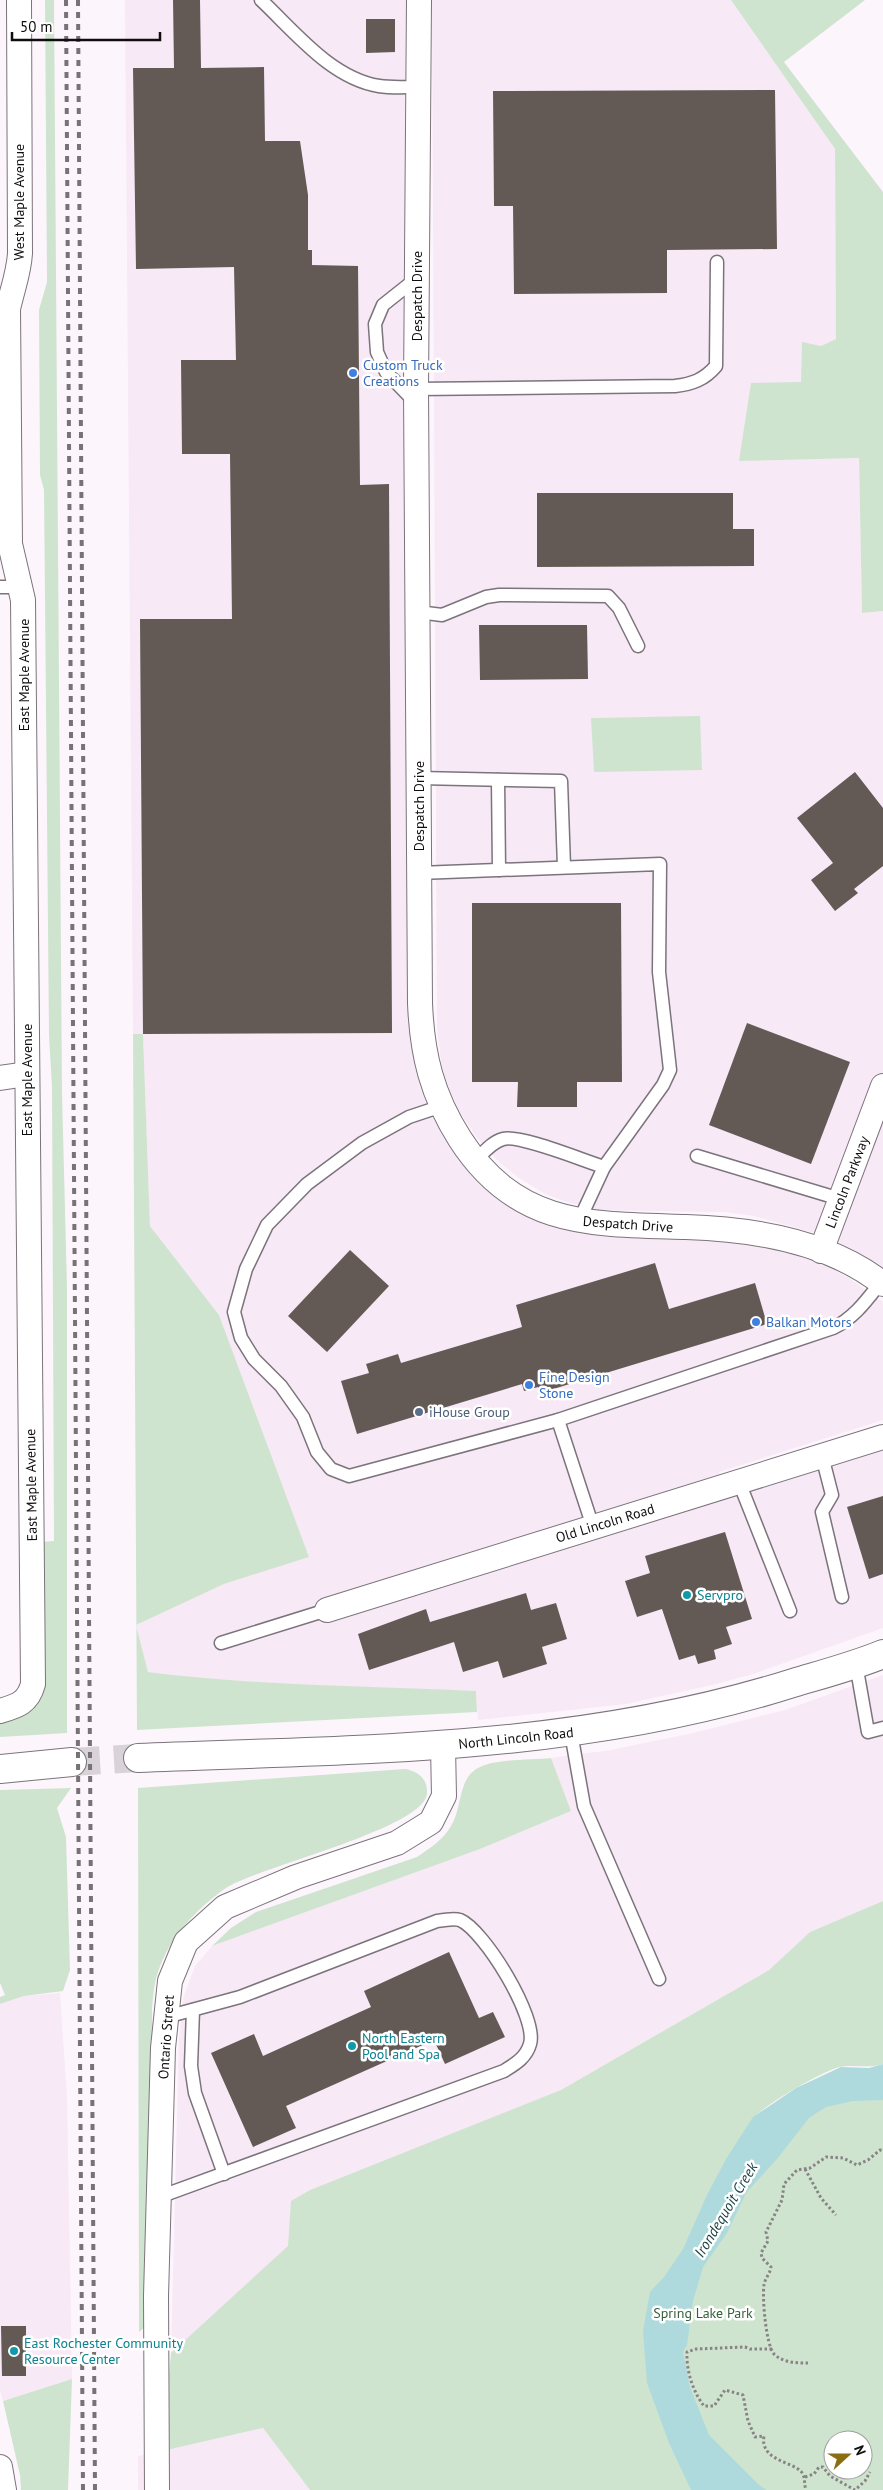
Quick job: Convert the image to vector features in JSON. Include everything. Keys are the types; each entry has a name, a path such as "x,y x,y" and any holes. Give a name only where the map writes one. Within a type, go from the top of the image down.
{"street":[{"name":"West Maple Avenue","path":"4,432 8,309 11,293 19,275 20,253 19,0"},
{"name":"Despatch Drive","path":"419,0 417,278 419,778 421,1032 426,1064 450,1122 476,1160 504,1189 525,1203 549,1214 579,1221 627,1227 724,1230 774,1237 821,1251 856,1266 882,1283"},
{"name":"East Maple Avenue","path":"0,1711 24,1703 30,1694 33,1684 23,600 10,587 13,564 10,544 4,432"},
{"path":"0,1078 27,1074"},
{"name":"Lincoln Parkway","path":"821,1251 883,1086"},
{"name":"Old Lincoln Road","path":"327,1610 883,1436"},
{"name":"North Lincoln Road","path":"138,1758 443,1746 571,1733 666,1717 733,1702 883,1654"},
{"name":"Ontario Street","path":"157,2490 156,2296 163,2048 170,1982 186,1942 225,1907 296,1877 397,1843 431,1822 444,1796 443,1746"},
{"path":"0,1769 72,1762"},
{"path":"0,2466 4,2490"}],"lane":[{"path":"261,0 327,62 355,79 379,86 418,87"},
{"path":"417,278 383,305 374,324 377,352 386,372 417,396 674,386 692,384 707,376 716,366 718,262"},
{"path":"418,612 442,615 486,596 608,596 627,621 638,646"},
{"path":"419,778 561,781 564,867"},
{"path":"498,780 499,870"},
{"path":"420,872 660,864 659,972 670,1070 663,1085 604,1167 579,1221"},
{"path":"442,1106 409,1117 362,1143 307,1184 267,1225 246,1269 234,1312 241,1338 254,1359 281,1386 303,1417 317,1452 331,1470 349,1476 558,1420 833,1328 846,1322 858,1311 882,1283"},
{"path":"476,1160 494,1142 505,1138 520,1139 604,1167"},
{"path":"697,1156 840,1199"},
{"path":"558,1420 593,1527"},
{"path":"822,1456 832,1494 822,1512 842,1597"},
{"path":"739,1482 790,1611"},
{"path":"221,1644 327,1610"},
{"path":"856,1664 868,1732 883,1728"},
{"path":"571,1733 584,1806 659,1979"},
{"path":"159,2197 504,2071 523,2058 531,2043 530,2025 504,1970 474,1929 458,1920 437,1921 240,1997 166,2017"},
{"path":"194,2010 191,2066 195,2093 224,2174"}],"path":[{"path":"808,2363 792,2363 777,2356 772,2349 766,2330 763,2287 771,2267 762,2258 762,2253 768,2241 768,2227 774,2221 782,2200 784,2184 797,2170 813,2167 826,2157 843,2158 857,2165 883,2150"},
{"path":"805,2169 821,2198 836,2215"},
{"path":"772,2349 750,2350 746,2347 717,2350 696,2349 687,2352 686,2359 696,2396 704,2406 714,2406 725,2390 743,2395 748,2421 755,2437 764,2436 764,2445 777,2461 799,2469 805,2477 806,2490"},
{"path":"805,2477 814,2474 819,2467 823,2467"},
{"path":"837,2480 855,2490 866,2480"}],"shaded area":[{"path":"125,0 406,0 411,1034 416,1069 426,1100 441,1131 465,1164 537,1218 570,1231 606,1237 716,1238 763,1244 812,1259 849,1278 883,1302 883,1420 719,1472 728,1498 883,1447 883,1628 753,1674 716,1684 626,1704 478,1720 476,1691 277,1685 148,1672 136,1625 224,1584 309,1557 219,1315 150,1226 143,1034 133,1034"},
{"path":"432,0 731,0 835,149 836,339 821,346 801,382 739,461 859,458 862,613 883,611 883,1269 852,1249 822,1235 754,1216 725,1212 597,1210 545,1194 519,1178 499,1162 477,1138 461,1114 449,1089 442,1068 437,1028"},
{"path":"883,1675 883,1901 810,1932 769,1970 561,2090 310,2190 289,2246 171,2353 179,2039 183,1999 195,1966 212,1946 480,1849 571,1811 551,1758 611,1750 693,1733 785,1710"},
{"path":"60,1993 67,2096 72,2379 3,2401 0,2391 0,2004 24,1996"},
{"path":"263,2428 310,2490 138,2490 138,2456"}],"green space":[{"path":"45,0 54,0 62,1093 67,1287 67,1733 0,1737 0,1718 29,1708 41,1542 54,1541 52,1087 49,1036 44,490 40,475 39,310 47,282"},
{"path":"731,0 865,0 784,62 883,192 883,611 862,613 859,458 739,461 751,383 801,382 802,342 821,346 836,339 835,149"},
{"path":"700,716 702,770 594,772 591,718"},
{"path":"133,1034 143,1034 150,1226 219,1315 309,1557 224,1584 136,1625"},
{"path":"136,1627 148,1672 271,1683 476,1691 477,1712 137,1730"},
{"path":"551,1758 571,1811 480,1849 212,1946 231,1928 256,1912 417,1857 448,1831 455,1818 465,1783 469,1775 476,1769 500,1762"},
{"path":"405,1769 421,1776 426,1784 427,1793 419,1806 400,1820 371,1833 244,1879 226,1888 185,1925 163,1959 156,1981 152,2009 153,2293 146,2326 139,2332 138,1788"},
{"path":"71,1788 57,1808 66,1837 70,1970 63,1991 24,1996 0,2004 0,1997 5,1995 0,1983 0,1790"},
{"name":"Spring Lake Park","path":"883,1901 883,2064 845,2066 831,2070 778,2099 751,2121 883,2086 883,2490 310,2490 263,2428 162,2451 171,2353 288,2246 291,2201 310,2190 561,2090 769,1970 810,1932"},
{"path":"72,2379 68,2490 21,2490 20,2475 3,2401"}],"water":[{"name":"Irondequoit Creek","path":"883,2064 883,2100 853,2101 826,2107 809,2118 777,2159 746,2193 727,2233 703,2267 693,2301 687,2345 683,2352 690,2387 709,2435 759,2485 767,2490 691,2490 669,2443 647,2383 643,2331 650,2292 664,2277 683,2249 707,2195 726,2159 753,2117 796,2088 841,2067 869,2068"}],"building":[{"path":"173,0 200,0 201,68 264,67 265,141 300,141 308,195 308,250 312,250 312,265 358,266 360,485 389,484 392,1033 143,1034 140,619 232,619 230,454 182,454 181,360 236,360 234,267 136,269 133,68 174,68"},
{"path":"366,19 395,19 395,52 366,53"},
{"path":"775,90 777,249 667,250 667,293 514,294 513,206 494,206 493,91"},
{"path":"537,493 733,493 733,529 754,529 754,566 537,567"},
{"path":"479,625 587,625 588,679 480,680"},
{"path":"855,772 883,808 883,866 854,889 858,893 835,911 811,880 833,863 797,818"},
{"path":"472,903 621,903 622,1082 577,1082 577,1107 517,1107 518,1082 472,1082"},
{"path":"747,1023 850,1062 811,1164 709,1125"},
{"path":"350,1250 389,1286 327,1352 288,1316"},
{"path":"655,1263 669,1309 755,1283 767,1324 540,1393 538,1387 524,1391 522,1384 357,1434 341,1381 369,1373 366,1364 398,1354 401,1363 522,1327 516,1305"},
{"path":"883,1496 883,1574 869,1579 847,1507"},
{"name":"Servpro","path":"725,1532 752,1619 726,1627 732,1644 714,1650 716,1659 698,1664 695,1655 679,1660 662,1609 637,1617 625,1581 650,1573 645,1556"},
{"path":"526,1593 531,1610 556,1603 567,1639 542,1647 547,1664 503,1678 498,1661 463,1672 454,1642 369,1670 358,1634 426,1609 430,1622"},
{"name":"North Eastern Pool and Spa","path":"449,1952 479,2018 493,2012 505,2037 445,2064 434,2040 286,2106 296,2128 253,2147 211,2053 254,2034 263,2056 371,2007 364,1991"},
{"name":"East Rochester Community Resource Center","path":"1,2326 26,2326 26,2376 2,2376"}],"tunnel":[{"path":"72,1762 138,1758"}],"railway":[{"path":"66,0 83,2490"},
{"path":"78,0 95,2490"}],"place":[{"name":"Custom Truck Creations","path":"353,373"},
{"name":"Balkan Motors","path":"756,1322"},
{"name":"Fine Design Stone","path":"529,1385"},
{"name":"iHouse Group","path":"419,1412"},
{"name":"Servpro","path":"687,1595"},
{"name":"North Eastern Pool and Spa","path":"352,2046"},
{"name":"East Rochester Community Resource Center","path":"14,2351"}]}
